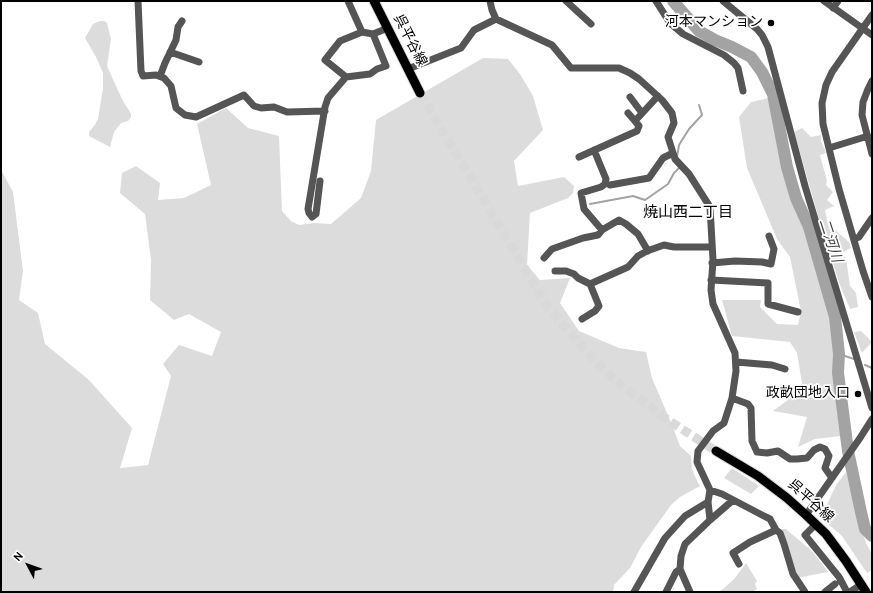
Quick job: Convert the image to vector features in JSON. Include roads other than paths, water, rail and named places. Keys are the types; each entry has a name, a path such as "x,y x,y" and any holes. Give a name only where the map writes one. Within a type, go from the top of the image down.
{"main road":[{"name":"呉平谷線","path":"374,1 420,93"},
{"name":"呉平谷線","path":"716,451 758,476 787,498 816,524 826,534 864,588"}],"street":[{"path":"138,1 141,71 143,76 156,75 164,78 171,86 176,108 186,115 196,117 244,95 254,106 261,108 274,107 287,112 324,111"},
{"path":"348,1 362,32"},
{"path":"490,1 496,19 552,45 572,68 619,68 639,79 658,96 672,114 674,123 668,136 675,159 689,174 710,207 712,247 711,290 713,304 733,349 736,362 732,398 724,423 713,431 698,451 697,462 710,490 708,502 710,520"},
{"path":"566,1 591,24"},
{"path":"656,1 670,23 683,34 724,55 734,63 738,68 743,91"},
{"path":"723,1 757,29 768,47 805,186 872,408"},
{"path":"824,1 872,35"},
{"path":"833,8 838,1"},
{"path":"872,15 832,72 826,85 822,103 823,124 841,195 854,239 869,281 872,298"},
{"path":"408,69 462,48 474,30 496,19"},
{"path":"160,76 176,40 178,27 182,21"},
{"path":"346,77 325,60 340,42 362,32 373,34 388,28"},
{"path":"320,181 316,214 312,217 308,209 324,111 328,98 346,77 370,74 376,68 386,66 373,34"},
{"path":"170,52 199,62"},
{"path":"872,81 863,102 862,115 872,154"},
{"path":"634,121 658,96"},
{"path":"630,97 642,114"},
{"path":"579,157 636,131 639,126 628,113"},
{"path":"829,148 868,136"},
{"path":"594,150 606,178 605,184 581,194 584,209 602,230"},
{"path":"610,185 649,178 663,158 673,154"},
{"path":"854,239 858,237 872,218"},
{"path":"544,258 552,249 583,238 598,235 602,230 619,220 638,234 648,251"},
{"path":"712,263 735,261 762,262 771,264 774,249 769,236"},
{"path":"590,284 628,267 638,256 664,245 674,247 712,247"},
{"path":"555,271 566,271 590,284 599,306 595,311 582,319"},
{"path":"712,280 768,283 768,304 798,312"},
{"path":"736,362 772,365 785,369"},
{"path":"732,398 748,404 751,408 752,441 757,452 767,453 778,451 790,459 797,459 806,458 814,450 820,447 826,449 829,456 826,468 832,478"},
{"path":"806,515 872,419"},
{"path":"710,490 722,494 732,501 770,519 776,530 780,533 792,574 805,592"},
{"path":"690,592 680,569 681,556 685,544 732,501"},
{"path":"634,592 665,538 685,516 708,502"},
{"path":"816,524 804,535 839,577 847,592"},
{"path":"739,564 733,553 750,542 776,530"},
{"path":"666,592 676,572 680,569"},
{"path":"824,592 835,584"},
{"path":"850,592 864,588"}],"waterway":[{"name":"二河川","path":"673,1 699,31 751,57 762,72 773,94 787,167 796,198 809,227 835,317 839,354 838,373 848,451 865,529 872,536"},
{"path":"677,157 679,145 689,129 702,115 699,105"},
{"path":"590,204 633,196 645,200 668,184 674,173 679,168"},
{"path":"839,354 854,359"},
{"path":"865,365 872,368"}],"tunnel":[{"path":"420,93 547,306 587,353 622,386 665,418 716,451"}],"place":[{"name":"河本マンション","path":"771,23"},
{"name":"政畝団地入口","path":"858,394"}],"district":[{"name":"焼山西二丁目","path":"688,214"}]}
